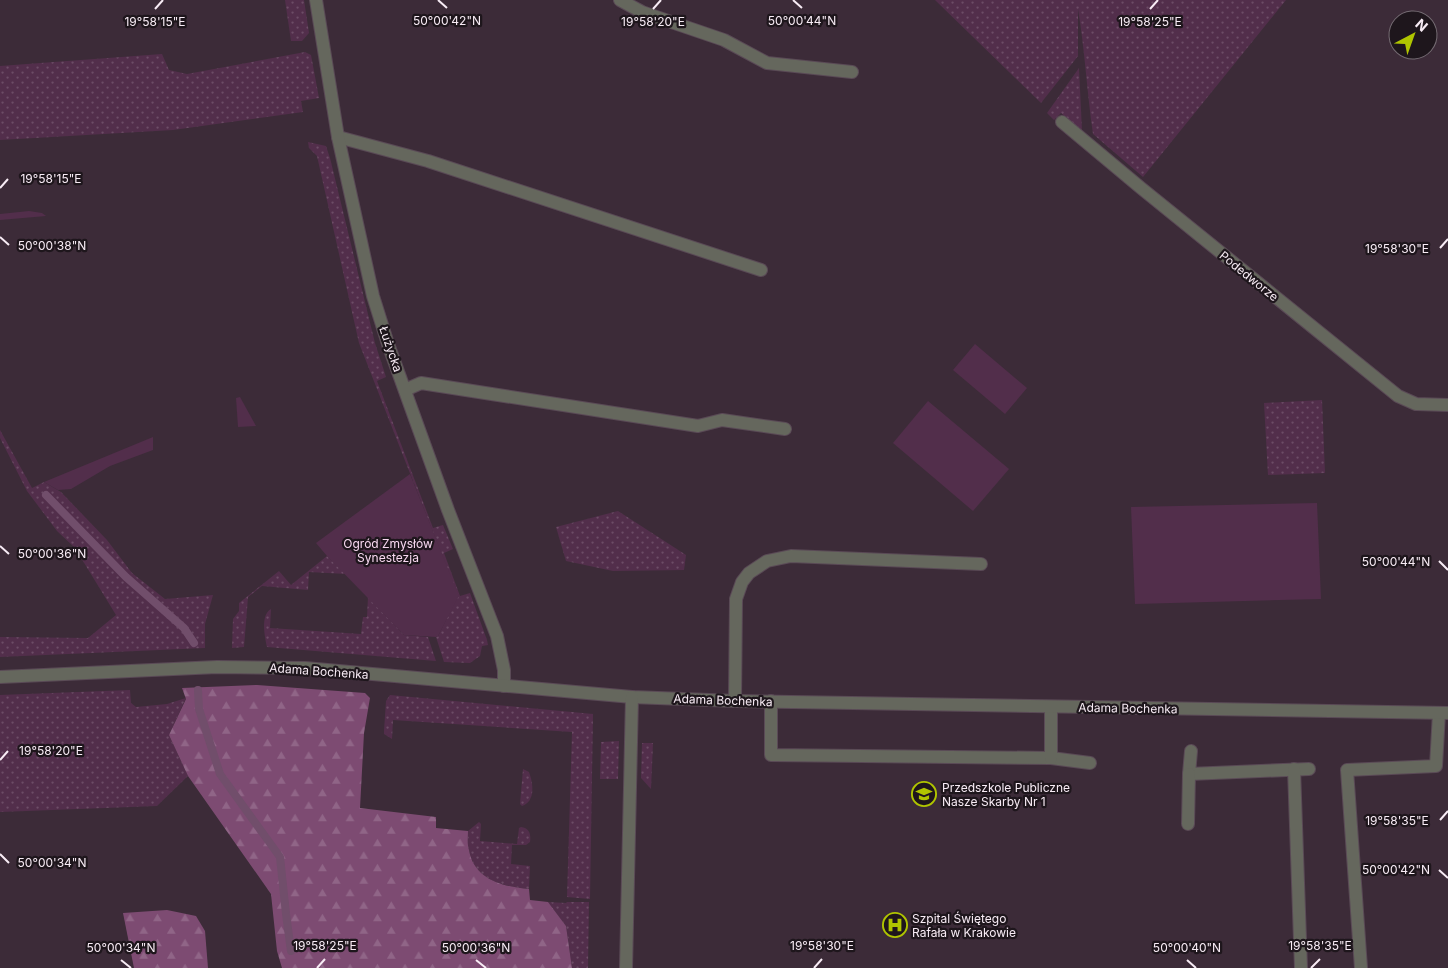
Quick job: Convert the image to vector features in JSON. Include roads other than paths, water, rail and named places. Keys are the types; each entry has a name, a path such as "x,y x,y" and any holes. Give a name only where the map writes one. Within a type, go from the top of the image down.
{"street":[{"name":"Łużycka","path":"316,0 338,136 373,296 448,510 497,636 504,670 504,686"},
{"path":"620,0 642,12 724,40 767,63 852,72"},
{"name":"Podedworze","path":"1062,122 1398,396 1416,404 1448,406"},
{"path":"338,136 428,161 762,270"},
{"path":"405,390 421,383 698,426 722,420 785,429"},
{"path":"735,701 736,599 742,582 750,573 767,561 791,556 981,564"},
{"name":"Adama Bochenka","path":"0,677 216,667 300,668 632,697 735,701 1444,713"},
{"path":"626,968 632,697"},
{"path":"771,701 770,755 1051,758 1090,763"},
{"path":"1051,707 1051,758"},
{"path":"1361,968 1347,770 1436,766 1444,713"},
{"path":"1188,824 1191,751"},
{"path":"1294,769 1301,968"},
{"path":"1189,774 1309,769"}],"waterway":[{"path":"46,495 126,577 184,628 194,643"},
{"path":"198,690 199,709 220,774 280,857 291,951"}],"place":[{"name":"Przedszkole Publiczne Nasze Skarby Nr 1","path":"924,794"},
{"name":"Szpital Świętego Rafała w Krakowie","path":"895,925"}],"park label":[{"name":"Ogród Zmysłów Synestezja","path":"388,550"}]}
